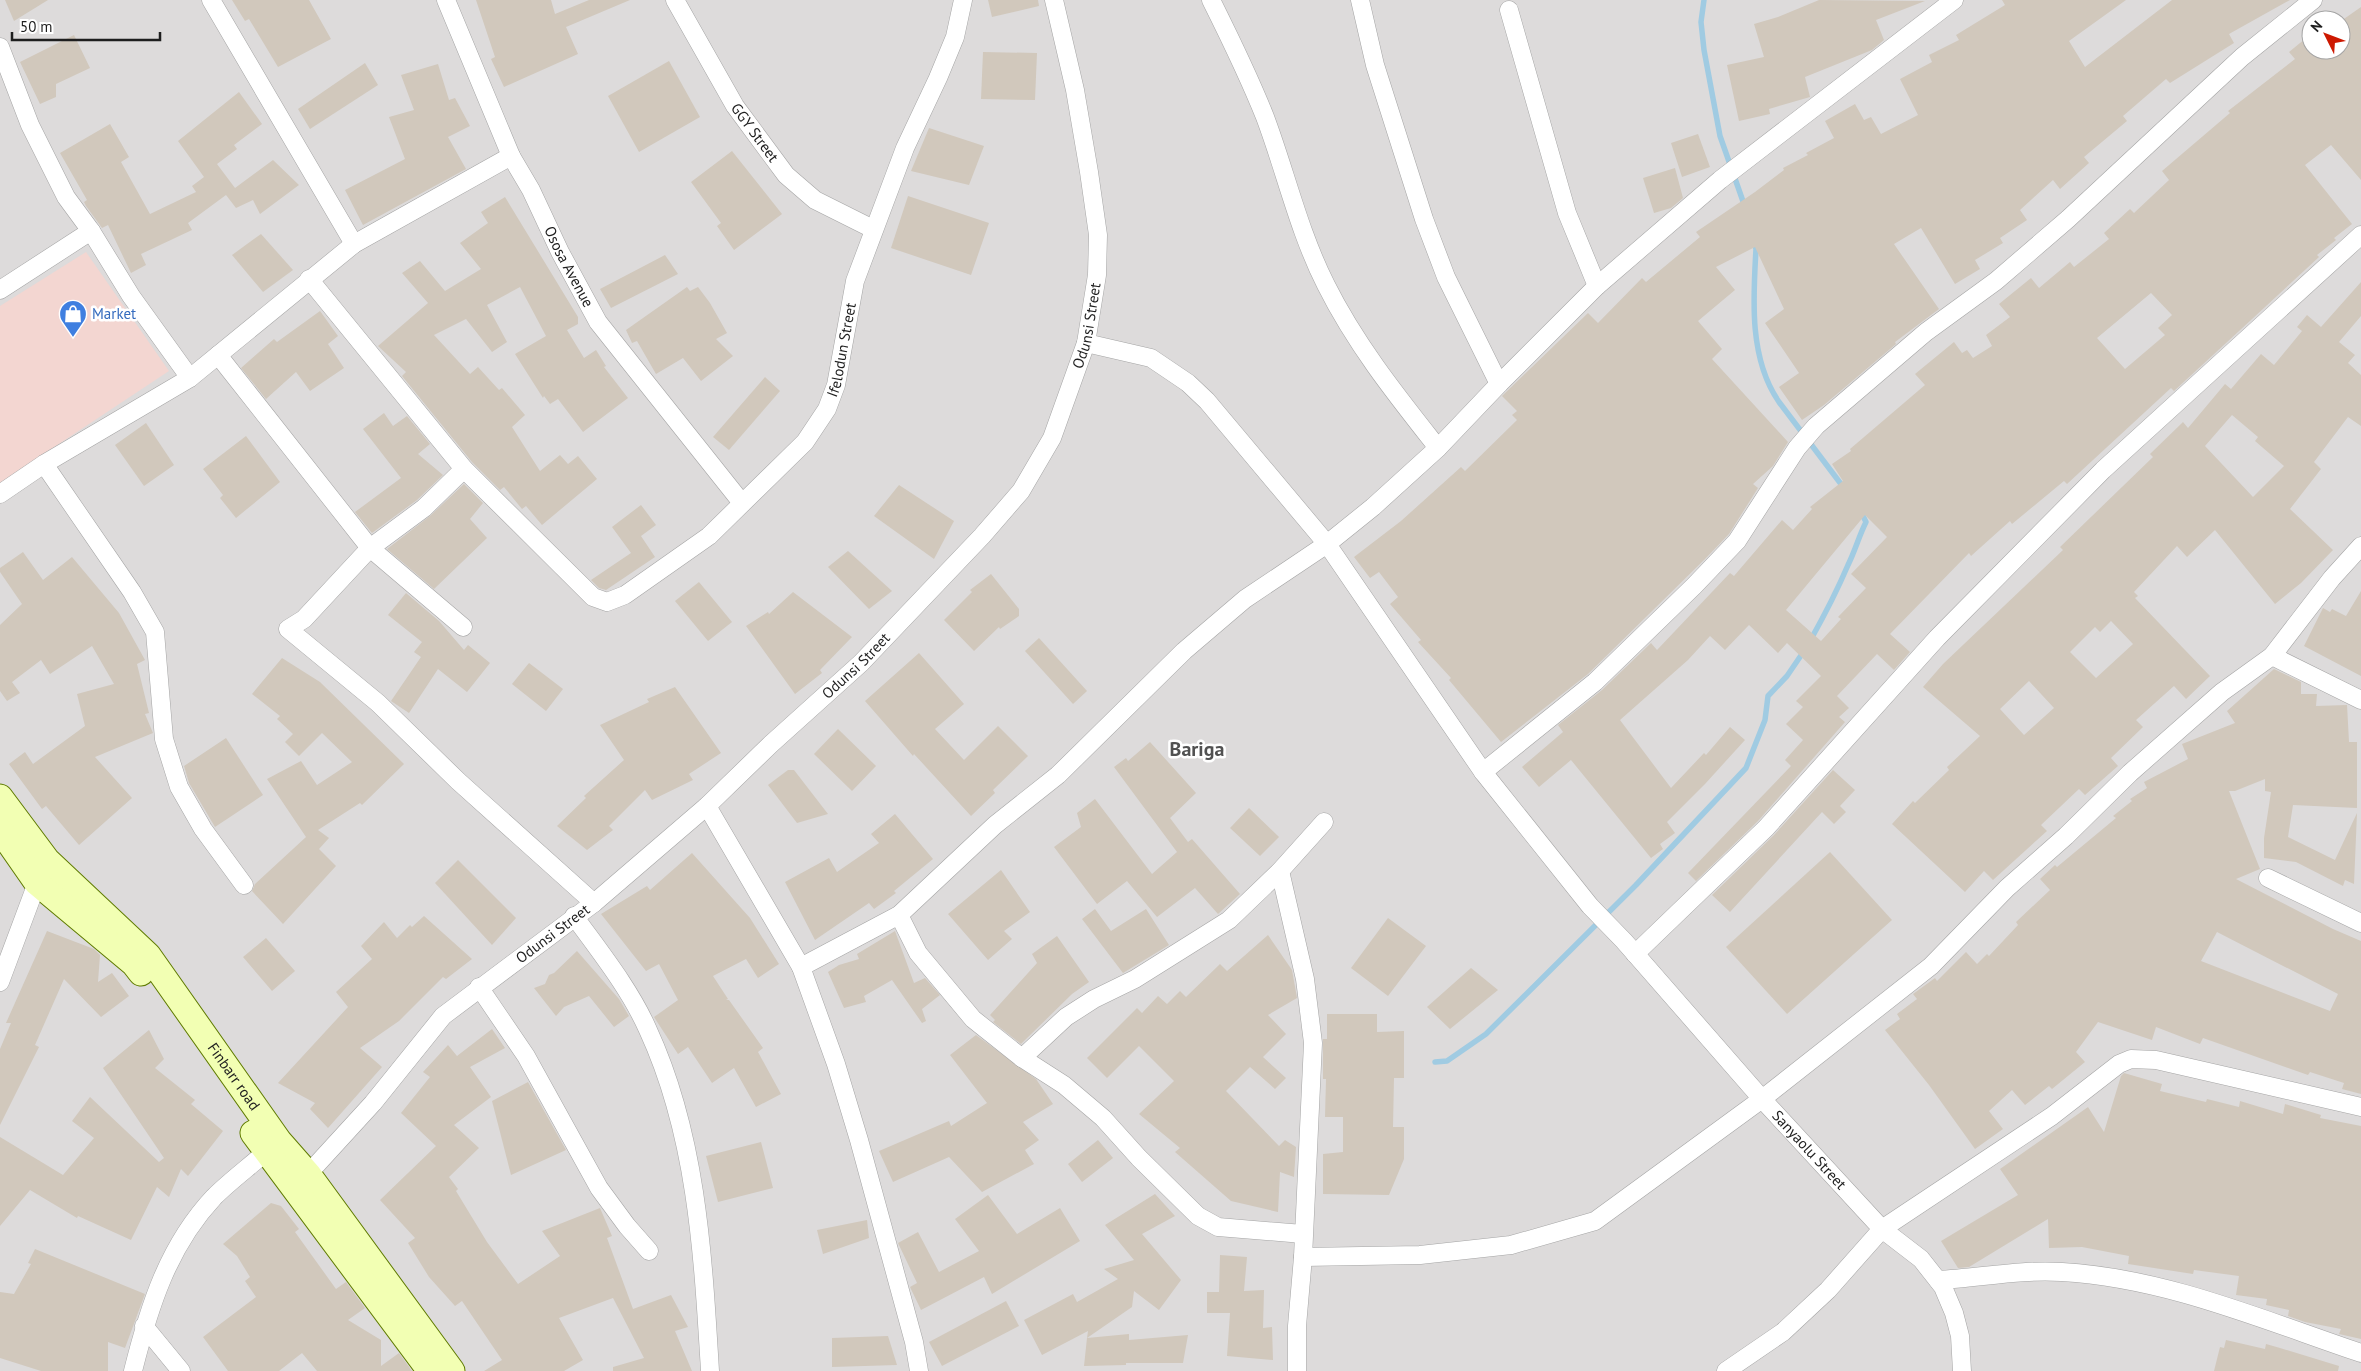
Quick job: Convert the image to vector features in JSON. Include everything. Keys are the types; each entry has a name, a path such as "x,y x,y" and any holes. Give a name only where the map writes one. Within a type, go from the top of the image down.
{"main road":[{"name":"Finbarr road","path":"0,797 47,860 148,955 279,1141 308,1174 452,1371"},
{"name":"Finbarr road","path":"0,830 36,883 134,964 266,1152 430,1371"}],"street":[{"path":"211,0 354,244"},
{"name":"Ososa Avenue","path":"446,0 511,156 531,190 560,252 598,322 742,503"},
{"name":"GGY Street","path":"674,0 735,106 786,175 815,200 873,229"},
{"name":"Ifelodun Street","path":"464,469 593,597 607,602 625,595 709,536 805,442 827,409 836,385 855,282 873,229 905,148 938,78 955,36 963,0"},
{"name":"Odunsi Street","path":"308,1174 373,1103 443,1016 594,902 707,806 771,744 861,663 982,536 1021,491 1052,438 1086,343 1097,275 1098,235 1075,90 1054,0"},
{"path":"1211,0 1234,46 1265,118 1293,203 1325,284 1358,343 1438,448"},
{"path":"1360,0 1375,64 1424,219 1446,277 1499,384"},
{"path":"801,967 899,914 995,825 1058,775 1184,651 1245,599 1327,544 1374,507 1438,448 1597,286 1720,180 1954,0"},
{"path":"1483,772 1595,682 1694,586 1737,541 1797,448 1816,426 1926,332 1996,281 2068,218 2242,57 2313,0"},
{"path":"1509,10 1567,213 1597,286"},
{"path":"0,47 30,125 66,197 91,231 131,296 190,378"},
{"path":"0,494 44,464 190,378 354,244 511,156"},
{"path":"0,290 91,231"},
{"path":"1635,954 1766,828 1937,638 2103,470 2361,235"},
{"path":"309,279 464,469 424,508 370,548 304,619 288,629 378,703 458,781 594,902"},
{"name":"Sanyaolu Street","path":"1086,343 1151,358 1188,383 1207,401 1327,544 1483,772 1590,906 1624,941 1762,1099 1882,1229 1921,1258 1938,1280 1954,1313 1960,1336 1962,1371"},
{"path":"218,355 370,548 463,627"},
{"path":"44,464 132,592 155,632 164,739 179,787 203,829 244,885"},
{"path":"1303,1257 1420,1255 1511,1245 1595,1221 1762,1099 1931,966 2007,888 2066,836 2130,774 2222,692 2272,656 2332,578 2361,546"},
{"path":"2272,656 2361,700"},
{"path":"707,806 801,967 836,1064 859,1140 914,1342 919,1371"},
{"path":"1022,1058 1066,1017 1094,999 1135,979 1167,960 1229,920 1280,871 1324,822"},
{"path":"0,982 36,883 47,860"},
{"path":"1280,871 1305,979 1312,1043 1310,1134 1297,1326 1297,1371"},
{"path":"2268,878 2361,923"},
{"path":"899,914 918,954 974,1019 1022,1058 1064,1085 1103,1118 1139,1158 1198,1216 1218,1228 1303,1234"},
{"path":"574,916 618,978 648,1029 674,1094 696,1201 710,1371"},
{"path":"479,987 526,1056 599,1188 627,1226 649,1251"},
{"path":"1726,1371 1783,1332 1828,1290 1882,1229 2052,1116 2107,1072 2131,1059 2156,1060 2361,1107"},
{"path":"133,1371 144,1326 162,1275 185,1232 214,1196 266,1152"},
{"path":"1938,1280 2060,1272 2132,1280 2180,1292 2361,1353"},
{"path":"144,1326 181,1371"}],"shaded area":[{"path":"0,0 2361,0 2361,1371 0,1371"},
{"name":"Market","path":"86,252 169,371 0,483 0,306"}],"building":[{"path":"5,0 48,0 14,21"},
{"path":"232,0 309,0 331,39 278,67 249,19 245,21"},
{"path":"476,0 551,0 555,14 589,0 630,0 566,27 578,54 504,87 491,59 495,57"},
{"path":"988,0 1038,0 1039,6 992,17"},
{"path":"1819,0 1925,1 1876,20 1884,40 1872,50 1805,77 1810,97 1769,109 1770,114 1739,121 1727,65 1764,57 1754,24 1778,17"},
{"path":"2002,0 2126,0 2069,41 2085,67 2172,0 2290,0 2229,34 2234,43 2170,83 2166,79 2123,116 2127,121 2084,157 2089,163 2060,189 2053,180 2020,210 2027,220 2000,238 2003,243 1975,260 1980,269 1955,284 1921,228 1894,244 1939,309 1895,342 1896,344 1824,405 1802,420 1779,387 1799,373 1765,323 1784,309 1755,247 1716,267 1735,290 1698,321 1722,349 1712,359 1788,442 1773,466 1753,484 1758,488 1729,534 1588,674 1501,742 1449,680 1451,678 1418,642 1421,640 1390,604 1398,597 1379,572 1370,578 1354,557 1401,521 1461,467 1465,471 1517,420 1512,415 1517,411 1502,396 1588,313 1598,323 1642,278 1646,282 1700,237 1696,232 1755,192 1784,170 1783,168 1834,138 1825,121 1855,104 1864,120 1871,117 1881,134 1918,115 1900,79 1932,62 1929,55 1959,40 1956,35 2005,5"},
{"path":"2361,7 2361,180 2331,145 2305,165 2352,224 2334,238 2336,240 2317,255 2319,257 2174,391 2171,388 2067,484 2064,481 2012,524 2010,521 1971,556 1969,553 1890,634 1910,652 1894,670 1877,654 1837,696 1849,708 1839,717 1845,722 1758,821 1696,881 1688,873 1791,766 1785,760 1803,740 1786,724 1803,707 1796,701 1821,676 1787,643 1778,653 1749,625 1725,650 1710,636 1688,660 1620,720 1671,788 1704,753 1706,755 1730,727 1745,740 1667,822 1675,833 1660,844 1663,849 1651,858 1571,760 1539,787 1522,767 1563,732 1558,725 1602,690 1651,643 1657,650 1730,573 1734,576 1782,520 1793,530 1812,509 1810,507 1843,481 1832,464 1851,451 1850,449 1925,385 1915,374 1954,342 1962,353 1967,350 1973,358 1992,346 1986,335 2010,317 1999,304 2031,278 2039,288 2070,262 2074,267 2109,239 2104,233 2130,209 2134,213 2169,180 2162,171 2230,113 2228,111 2295,59 2289,52 2301,42 2301,60 2351,60 2351,14","holes":["2151,293 2172,315 2158,328 2165,335 2125,369 2097,338","1865,515 1887,537 1851,574 1866,588 1838,617 1841,619 1821,641 1786,610"]},
{"path":"74,35 90,68 56,84 56,97 40,104 20,62"},
{"path":"983,52 1037,53 1035,100 981,99"},
{"path":"669,61 700,117 639,152 608,96"},
{"path":"365,63 378,85 310,129 298,109"},
{"path":"438,64 449,100 455,98 470,126 448,137 466,169 363,225 345,190 405,159 389,117 414,110 401,75"},
{"path":"239,92 262,124 234,145 237,149 217,164 235,188 273,160 299,185 260,214 253,200 236,208 226,195 188,223 192,230 141,254 146,265 131,273 108,225 102,228 86,206 84,202 87,200 60,153 110,124 129,157 121,162 150,214 196,192 192,186 204,177 178,141"},
{"path":"929,128 984,146 969,185 911,171"},
{"path":"1698,134 1710,167 1682,177 1671,143"},
{"path":"732,151 782,214 734,250 717,226 721,223 691,182"},
{"path":"1675,168 1683,198 1671,208 1654,213 1643,178"},
{"path":"908,196 989,223 971,275 891,248"},
{"path":"505,197 578,317 578,324 567,330 584,358 596,350 606,366 604,367 628,398 583,432 558,399 550,404 544,396 543,398 515,354 546,336 520,287 487,305 507,342 492,352 466,319 434,335 470,374 478,367 499,390 502,388 525,415 512,427 540,471 560,455 568,464 578,456 597,479 542,525 526,506 522,509 504,487 500,490 472,462 402,376 406,372 378,346 428,303 402,273 420,261 445,291 481,269 460,243 488,223 481,212"},
{"path":"261,234 293,270 263,292 232,255"},
{"path":"665,255 678,274 611,308 600,289"},
{"path":"2361,282 2361,316 2339,342 2355,355 2348,363 2361,375 2361,426 2348,417 2314,462 2321,469 2290,509 2333,550 2301,583 2275,604 2215,530 2187,557 2177,546 2134,592 2138,596 2135,598 2210,676 2186,699 2174,686 2136,720 2143,727 2111,758 2118,766 2085,795 2079,789 2041,825 2047,831 1993,880 1984,871 1965,892 1892,824 1913,801 1915,803 1949,770 1947,767 1980,736 1923,687 1943,664 2063,550 2060,547 2153,457 2150,454 2183,422 2188,428 2225,384 2231,389 2261,354 2274,365 2302,331 2297,327 2307,315 2321,327","holes":["2232,415 2258,437 2255,441 2284,466 2253,497 2205,446","2111,621 2133,644 2096,678 2070,652 2095,627 2100,632","2029,681 2054,708 2024,735 2000,709"]},
{"path":"687,287 690,291 698,287 710,303 727,333 716,339 733,356 701,381 683,358 656,374 637,341 632,343 626,330"},
{"path":"320,311 338,336 328,344 344,368 310,391 296,372 266,399 241,368 274,339 277,342"},
{"path":"765,377 780,391 729,450 713,437"},
{"path":"384,413 393,426 407,416 430,444 418,454 443,475 417,500 372,533 355,512 401,478 363,429"},
{"path":"146,423 174,465 144,486 115,445"},
{"path":"246,436 280,482 236,518 220,498 223,495 203,469"},
{"path":"464,484 483,503 470,519 487,538 434,589 387,549 430,516"},
{"path":"899,485 954,521 934,559 874,516"},
{"path":"641,505 656,525 641,536 655,557 606,590 599,588 591,580 631,553 612,527"},
{"path":"848,551 892,591 869,609 828,567"},
{"path":"23,552 43,580 72,557 119,613 145,660 137,664 149,713 145,714 153,733 95,757 132,798 79,845 46,806 42,809 9,764 25,752 33,764 85,726 77,694 114,684 92,646 50,674 41,660 12,682 20,693 7,701 0,691 0,625 22,604 0,572 0,568"},
{"path":"991,574 1019,609 1019,616 1000,629 999,627 974,651 944,620 972,592 970,590"},
{"path":"699,582 732,622 708,641 675,601"},
{"path":"2361,591 2361,676 2304,646 2323,608 2330,612 2332,609 2346,616"},
{"path":"793,592 852,637 820,670 822,673 795,694 746,626 768,612 769,614"},
{"path":"406,593 439,621 464,650 468,645 490,663 467,692 438,669 409,713 391,701 421,657 414,652 422,642 388,615"},
{"path":"1039,638 1087,691 1073,704 1025,651"},
{"path":"919,653 964,704 935,729 964,760 998,726 1028,756 993,790 995,793 971,816 914,754 913,756 865,701"},
{"path":"282,658 320,682 404,764 362,805 360,803 318,830 329,838 319,849 336,866 283,924 252,891 255,884 306,837 267,779 301,761 317,785 352,762 322,733 299,756 285,742 293,734 277,719 280,716 252,694"},
{"path":"529,663 563,689 546,711 512,684"},
{"path":"2274,669 2301,682 2301,694 2317,694 2316,706 2347,705 2349,742 2357,742 2357,808 2293,805 2288,837 2335,860 2357,813 2354,884 2345,880 2343,886 2296,862 2264,858 2264,838 2271,792 2265,791 2265,779 2235,791 2229,791 2260,869 2236,879 2333,929 2361,941 2361,1094 2342,1089 2344,1083 2310,1072 2308,1075 2203,1038 2200,1044 2156,1027 2152,1040 2098,1022 2076,1052 2085,1062 2052,1089 2049,1086 2025,1105 2012,1090 1989,1111 2003,1129 1975,1149 1929,1085 1885,1030 1900,1019 1897,1014 1917,999 1913,994 1935,978 1937,981 1966,952 1977,964 1987,954 1989,956 2018,925 2016,922 2050,890 2040,879 2055,865 2057,867 2116,818 2113,816 2132,801 2130,799 2147,788 2144,782 2188,759 2182,744 2235,723 2227,711","holes":["2217,932 2338,994 2330,1011 2201,961"]},
{"path":"675,687 721,753 689,774 693,780 652,800 645,790 609,826 613,830 587,850 557,826 586,798 584,796 624,760 600,725 649,702 647,699"},
{"path":"838,729 876,766 852,791 814,754"},
{"path":"226,738 263,795 215,827 189,783 184,766"},
{"path":"1150,742 1196,793 1170,818 1188,842 1192,839 1240,894 1218,914 1195,888 1157,917 1127,881 1097,904 1054,847 1081,827 1077,813 1095,799 1152,874 1177,852 1114,767 1126,758 1128,761"},
{"path":"788,770 794,770 828,814 797,823 768,785"},
{"path":"1833,770 1855,790 1840,806 1846,812 1834,824 1822,812 1730,912 1712,895 1774,835"},
{"path":"1249,808 1279,837 1260,856 1230,828"},
{"path":"895,814 933,859 894,891 896,893 874,909 869,903 815,940 785,882 829,858 837,872 879,843 871,834"},
{"path":"1830,852 1892,920 1787,1014 1726,947"},
{"path":"692,853 750,918 779,964 758,978 746,959 713,976 728,999 726,1000 729,1000 763,1048 758,1052 781,1094 756,1107 734,1068 712,1083 688,1047 678,1054 654,1017 678,1000 659,964 646,971 601,914 647,886 650,890"},
{"path":"458,860 516,918 492,945 435,883"},
{"path":"1001,870 1030,912 1004,931 1012,939 988,960 948,914"},
{"path":"1095,909 1111,931 1146,909 1169,945 1123,973 1082,919"},
{"path":"424,916 472,959 446,979 443,977 399,1021 360,1048 382,1067 328,1128 310,1109 315,1103 278,1083 348,1007 336,992 372,959 361,946 384,922 397,938 410,925 412,927"},
{"path":"1388,918 1426,946 1388,996 1351,968"},
{"path":"47,931 94,949 100,955 98,982 112,973 129,996 101,1017 64,979 35,1045 39,1047 0,1125 0,1049 11,1023 6,1023"},
{"path":"895,931 914,983 925,978 940,995 922,1009 926,1021 922,1023 892,980 864,996 866,1002 844,1008 828,972 839,965 859,959 857,954"},
{"path":"1268,935 1292,970 1297,998 1268,1015 1286,1034 1263,1057 1286,1078 1275,1089 1250,1067 1226,1091 1279,1146 1285,1140 1296,1147 1294,1177 1280,1172 1278,1212 1231,1201 1175,1152 1180,1148 1139,1114 1174,1081 1139,1046 1107,1078 1087,1058 1137,1008 1142,1013 1158,996 1167,1004 1180,991 1186,997 1220,964 1227,971"},
{"path":"1057,936 1089,982 1072,994 1021,1044 993,1022 995,1020 990,1015 1037,963 1032,954"},
{"path":"266,938 295,971 272,991 243,957"},
{"path":"577,951 619,999 629,1016 614,1027 589,996 564,1007 556,1016 534,988 545,984 549,975 554,973"},
{"path":"1471,968 1498,990 1450,1029 1427,1007"},
{"path":"1327,1014 1377,1014 1377,1032 1404,1031 1404,1078 1394,1078 1393,1127 1404,1127 1404,1159 1389,1195 1323,1194 1323,1154 1343,1152 1343,1117 1325,1117 1326,1079 1323,1079 1323,1039 1327,1039"},
{"path":"492,1029 505,1048 470,1067 491,1097 454,1125 479,1148 449,1177 458,1189 456,1191 487,1242 518,1284 560,1256 542,1231 600,1208 612,1236 607,1238 633,1309 671,1295 688,1327 675,1331 692,1371 613,1371 613,1367 644,1358 613,1298 559,1318 583,1360 564,1371 484,1371 502,1360 462,1301 455,1306 429,1277 408,1243 415,1238 380,1200 436,1146 401,1113 430,1077 423,1072 448,1045 457,1056"},
{"path":"149,1030 164,1059 155,1068 195,1100 191,1104 223,1131 188,1176 181,1169 169,1197 157,1187 131,1240 78,1216 77,1218 30,1190 0,1226 0,1137 63,1175 94,1138 72,1121 90,1097 159,1162 164,1158 103,1068"},
{"path":"976,1035 1036,1079 1053,1104 1023,1122 1039,1140 1025,1150 1034,1164 982,1192 949,1157 893,1182 879,1151 949,1121 951,1126 987,1103 950,1055"},
{"path":"2124,1073 2162,1084 2160,1091 2206,1102 2207,1099 2239,1107 2240,1101 2283,1114 2285,1104 2321,1115 2320,1118 2361,1126 2361,1339 2339,1334 2341,1329 2305,1322 2288,1316 2289,1310 2266,1305 2267,1299 2236,1295 2239,1276 2194,1270 2193,1274 2128,1264 2129,1256 2082,1247 2049,1248 2048,1219 1969,1267 1958,1268 1941,1241 2018,1195 2000,1169 2088,1107 2104,1132 2121,1076"},
{"path":"528,1082 566,1150 511,1175 492,1101"},
{"path":"1098,1140 1113,1158 1082,1182 1068,1164"},
{"path":"761,1142 773,1188 718,1202 706,1156"},
{"path":"1155,1194 1175,1216 1142,1234 1181,1280 1159,1310 1134,1291 1132,1307 1087,1338 1088,1331 1042,1355 1024,1320 1073,1294 1077,1302 1118,1279 1104,1269 1134,1260 1105,1225"},
{"path":"988,1195 1017,1234 1060,1208 1080,1241 992,1294 984,1277 921,1310 910,1287 917,1283 898,1243 918,1232 939,1272 979,1251 955,1219"},
{"path":"271,1203 281,1206 299,1229 295,1232 336,1289 346,1282 365,1308 348,1320 381,1340 381,1366 399,1353 412,1371 317,1371 302,1353 279,1371 228,1371 203,1337 256,1297 245,1281 250,1277 237,1256 223,1244"},
{"path":"867,1220 869,1238 823,1254 817,1230"},
{"path":"35,1249 145,1294 125,1348 108,1342 108,1371 41,1371 0,1358 0,1292 14,1294 31,1264 28,1263"},
{"path":"1220,1255 1247,1257 1244,1291 1264,1290 1263,1328 1272,1327 1273,1360 1227,1356 1230,1313 1207,1313 1207,1292 1219,1292"},
{"path":"1006,1301 1019,1326 942,1366 929,1342"},
{"path":"1129,1334 1129,1340 1188,1335 1183,1363 1126,1363 1126,1365 1084,1366 1087,1338"},
{"path":"888,1336 897,1365 832,1367 832,1338"},
{"path":"2226,1340 2265,1349 2266,1344 2339,1366 2338,1371 2214,1371 2220,1347 2224,1348"}],"waterway":[{"path":"1704,0 1701,22 1704,50 1720,136 1745,207"},
{"path":"1754,242 1756,249 1754,288 1755,328 1762,367 1769,385 1779,402 1844,488"},
{"path":"1810,641 1839,584 1866,522 1860,510"},
{"path":"1435,1062 1447,1061 1486,1034 1636,885 1746,768 1765,720 1768,696 1787,676 1804,651"}],"place":[{"name":"Market","path":"73,338"}],"district":[{"name":"Bariga","path":"1197,749"}]}
